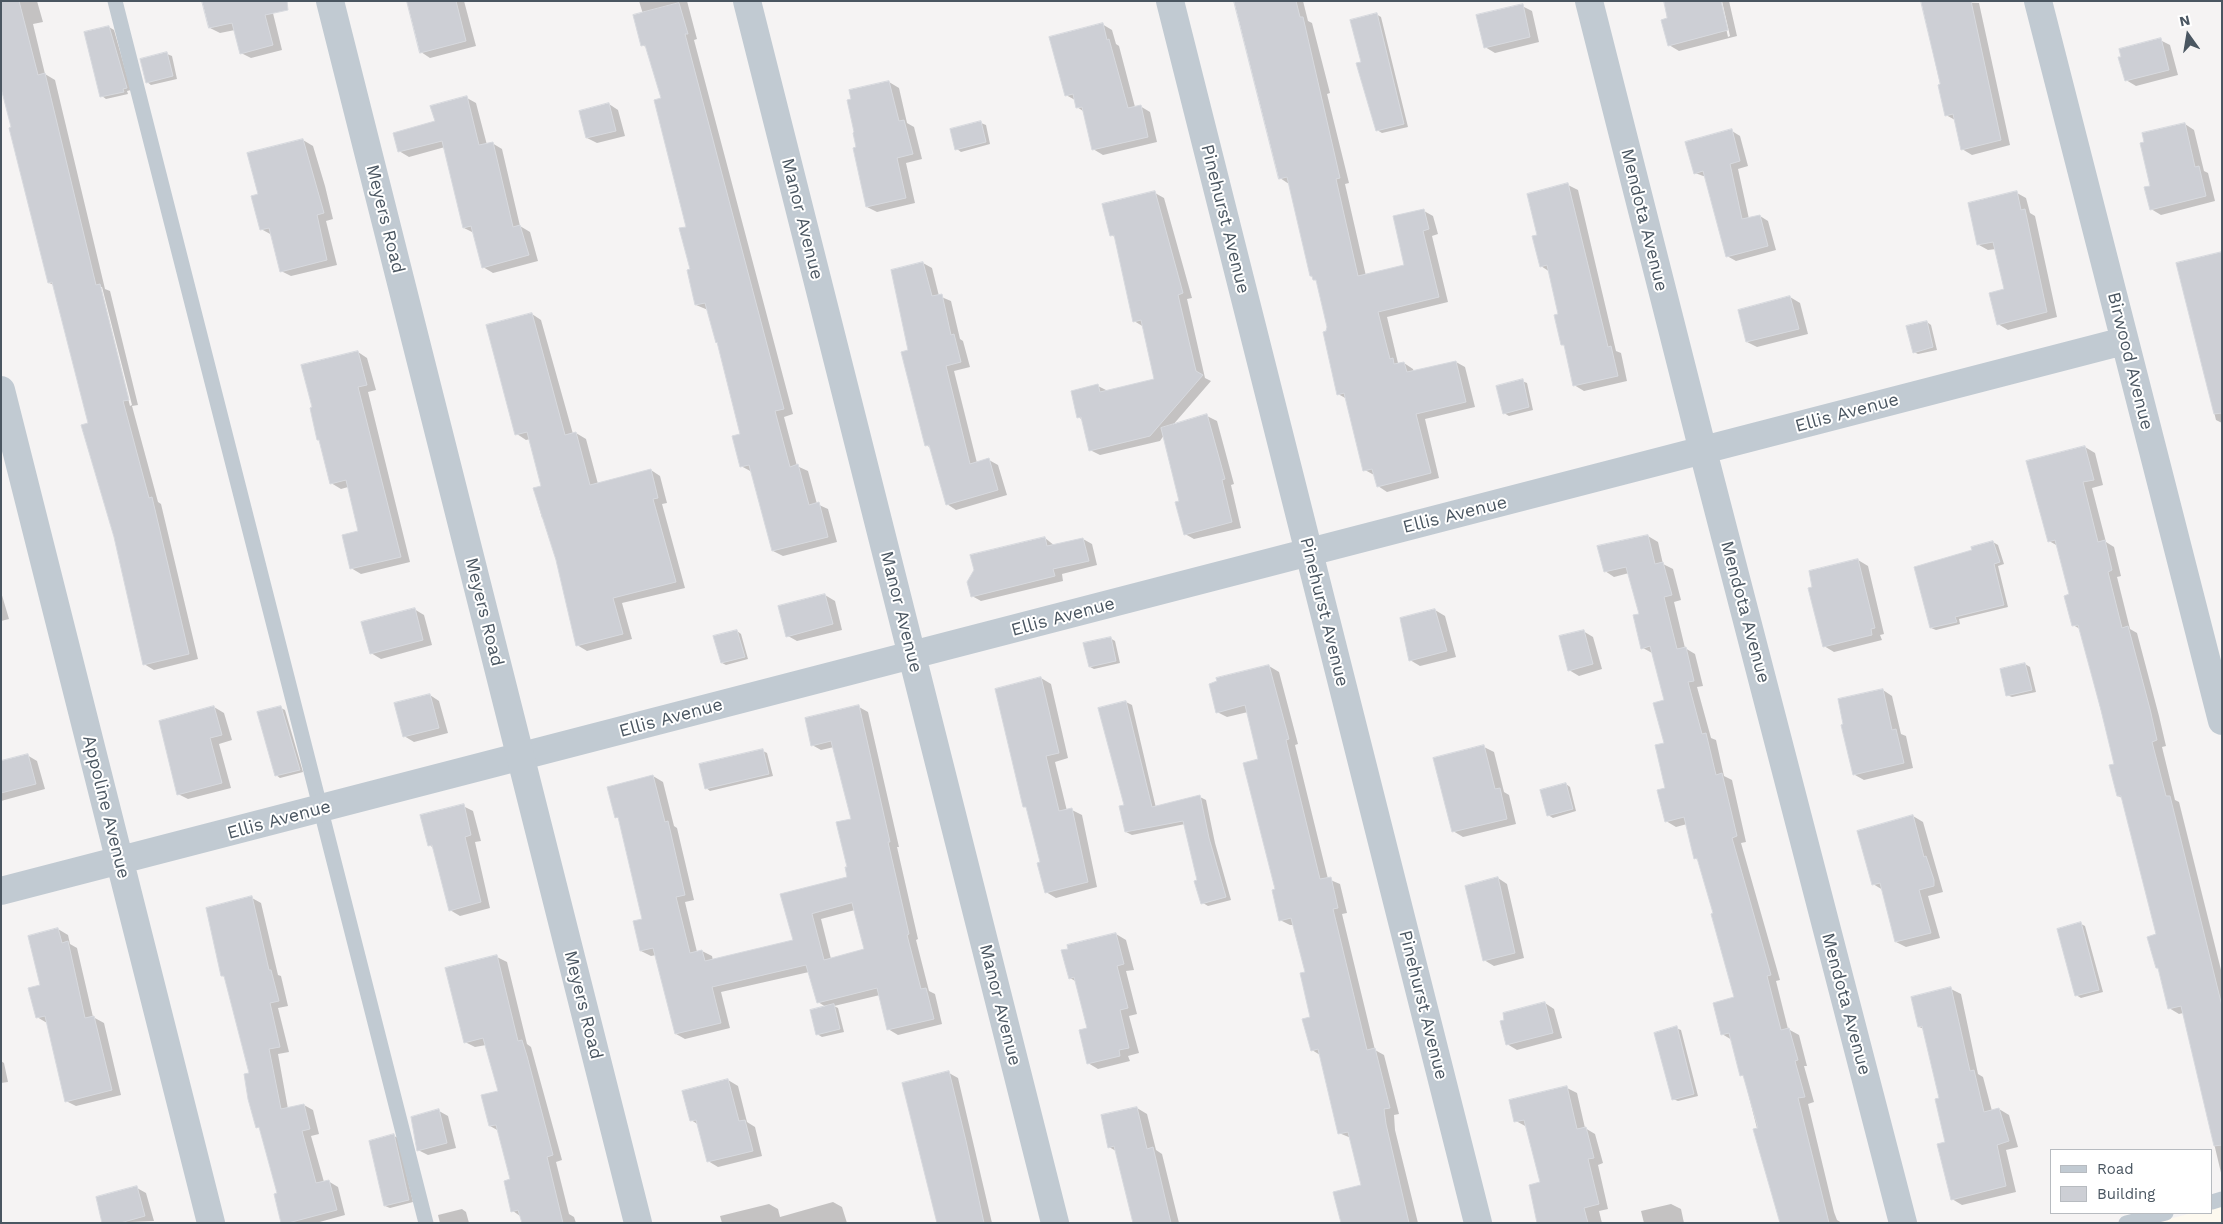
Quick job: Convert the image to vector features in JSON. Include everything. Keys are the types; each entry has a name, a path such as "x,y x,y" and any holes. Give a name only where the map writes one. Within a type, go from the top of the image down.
{"street":[{"name":"Meyers Road","path":"330,1 638,1223"},
{"name":"Manor Avenue","path":"747,1 1055,1223"},
{"name":"Pinehurst Avenue","path":"1170,1 1478,1223"},
{"name":"Mendota Avenue","path":"1589,1 1703,451 1903,1223"},
{"name":"Birwood Avenue","path":"2038,1 2222,721"},
{"name":"Ellis Avenue","path":"1,891 2124,341"},
{"name":"Appoline Avenue","path":"1,390 211,1223"}],"lane":[{"path":"115,1 426,1223"},
{"path":"2126,1223 2162,1214"}],"shaded area":[{"path":"2222,1205 2222,1223 2154,1223 2188,1214 2213,1214 2213,1208"}],"building":[{"path":"1,1 19,1 38,75 45,73 96,285 100,284 129,400 123,401 149,498 152,497 189,654 143,665 114,537 81,425 88,423 52,282 48,283 9,128 11,127 1,88"},
{"path":"202,1 287,1 288,10 265,15 273,45 240,54 232,23 209,28"},
{"path":"407,1 456,1 466,41 420,53"},
{"path":"1234,1 1296,1 1300,17 1303,17 1340,178 1336,179 1358,276 1404,265 1393,216 1424,209 1429,229 1423,231 1439,297 1378,312 1390,359 1393,358 1394,364 1404,362 1407,372 1456,361 1466,402 1416,414 1431,473 1377,487 1372,469 1363,471 1344,393 1337,395 1323,332 1326,331 1327,327 1316,280 1313,280 1312,276 1310,276 1287,177 1279,179"},
{"path":"1664,1 1721,1 1728,30 1668,46 1661,20 1667,18"},
{"path":"1921,1 1971,1 2001,140 1961,150 1953,114 1945,116 1938,85 1940,84"},
{"path":"679,3 688,34 685,34 784,409 775,411 790,467 798,464 809,505 819,502 828,537 772,551 749,465 740,467 732,436 740,434 717,342 705,303 695,305 687,270 690,269 679,228 686,227 654,100 661,98 645,45 641,46 633,15"},
{"path":"1523,4 1530,37 1484,48 1476,15"},
{"path":"1377,13 1404,124 1376,131 1356,63 1361,62 1350,20"},
{"path":"1103,23 1128,108 1141,105 1148,137 1092,150 1082,107 1076,108 1073,94 1065,96 1049,37"},
{"path":"109,26 127,88 123,89 124,92 100,97 84,32"},
{"path":"2161,38 2169,70 2125,81 2118,57 2121,57 2119,49"},
{"path":"167,52 173,76 146,83 140,59"},
{"path":"889,81 899,121 904,120 913,154 897,158 906,198 866,207 853,148 856,147 847,100 851,99 849,90"},
{"path":"467,96 479,145 493,142 513,227 520,225 529,255 482,268 471,226 463,228 442,141 398,152 393,133 435,121 430,106"},
{"path":"609,103 616,131 586,138 579,111"},
{"path":"981,121 986,142 955,150 950,129"},
{"path":"2185,123 2195,167 2199,166 2206,196 2150,210 2144,187 2150,186 2140,143 2144,142 2142,133"},
{"path":"1732,129 1740,161 1730,164 1742,219 1760,215 1768,246 1726,257 1703,171 1694,174 1685,142"},
{"path":"303,139 324,213 317,215 327,260 280,272 269,228 260,230 251,196 258,194 247,153"},
{"path":"1568,183 1608,347 1611,346 1618,376 1573,386 1564,345 1561,345 1554,315 1558,314 1547,265 1540,267 1532,236 1537,235 1527,194"},
{"path":"1155,191 1183,293 1178,295 1196,371 1203,375 1150,436 1089,451 1081,417 1077,418 1071,391 1098,384 1100,392 1154,379 1141,320 1133,322 1114,235 1110,236 1102,204"},
{"path":"2017,191 2021,210 2025,209 2047,312 1997,325 1989,293 2004,289 1993,242 1977,245 1968,203"},
{"path":"2222,252 2222,413 2214,414 2176,263"},
{"path":"923,262 932,296 942,294 951,335 954,334 961,362 946,366 970,464 989,458 998,490 946,505 929,445 925,446 901,352 908,350 891,270"},
{"path":"1790,296 1799,329 1746,342 1738,310"},
{"path":"532,313 565,435 576,432 590,485 651,469 658,498 653,499 676,582 613,598 623,634 576,646 556,560 533,488 541,486 527,432 515,435 486,325"},
{"path":"1927,321 1933,347 1913,353 1906,326"},
{"path":"358,351 367,385 358,387 401,557 350,569 342,535 358,531 346,480 330,484 319,440 317,440 310,408 312,407 301,365"},
{"path":"1523,379 1529,407 1503,414 1496,386"},
{"path":"1207,414 1225,479 1222,480 1232,522 1184,535 1175,502 1179,501 1161,428"},
{"path":"2085,446 2094,480 2083,482 2098,542 2105,540 2112,570 2108,572 2122,628 2128,626 2157,740 2152,742 2166,796 2170,796 2222,1006 2222,1145 2214,1146 2181,1006 2168,1009 2158,968 2156,968 2147,937 2156,934 2121,796 2117,796 2109,765 2114,764 2101,710 2078,625 2072,626 2064,596 2069,594 2055,540 2048,542 2026,461"},
{"path":"1648,535 1655,564 1663,562 1672,595 1664,597 1677,649 1686,647 1694,681 1688,682 1702,734 1706,733 1716,775 1722,773 1737,836 1732,838 1771,975 1767,976 1781,1030 1789,1028 1798,1060 1795,1061 1805,1097 1798,1098 1829,1223 1780,1223 1753,1129 1758,1128 1743,1075 1740,1076 1729,1033 1721,1035 1713,1003 1734,997 1711,914 1713,913 1697,858 1694,859 1684,817 1665,822 1657,790 1665,788 1655,745 1664,743 1653,703 1664,700 1650,646 1641,649 1633,615 1639,614 1626,567 1604,572 1597,546"},
{"path":"1045,537 1047,546 1083,538 1089,561 1053,569 1055,576 971,597 967,582 974,570 970,555"},
{"path":"1993,541 2000,562 1994,564 2004,605 1955,617 1957,622 1930,628 1914,567 1972,550 1971,547"},
{"path":"1858,559 1875,628 1871,629 1872,635 1823,647 1808,588 1812,587 1809,571"},
{"path":"825,594 833,624 786,637 778,606"},
{"path":"415,608 423,640 370,654 361,622"},
{"path":"1435,609 1447,651 1409,661 1400,618"},
{"path":"737,630 745,657 721,663 713,636"},
{"path":"1584,630 1593,664 1568,671 1559,636"},
{"path":"1111,637 1116,661 1089,667 1083,643"},
{"path":"2025,663 2032,690 2006,696 2000,669"},
{"path":"1269,665 1289,739 1286,740 1320,879 1331,877 1338,908 1333,909 1367,1050 1375,1048 1390,1108 1384,1109 1386,1124 1409,1223 1341,1223 1333,1192 1361,1185 1348,1132 1338,1134 1318,1049 1311,1051 1302,1019 1310,1017 1300,973 1305,972 1291,918 1279,921 1272,890 1275,889 1243,763 1258,759 1245,705 1216,713 1209,684 1217,681 1216,678"},
{"path":"1041,677 1059,753 1046,756 1059,811 1072,808 1088,882 1045,893 1037,863 1040,862 1026,807 1023,807 995,689"},
{"path":"1883,689 1892,730 1896,729 1904,763 1853,775 1841,725 1843,724 1838,699"},
{"path":"430,694 439,728 403,737 394,703"},
{"path":"1126,701 1152,807 1200,795 1209,838 1226,897 1201,904 1194,881 1197,880 1183,821 1125,832 1119,806 1124,805 1098,708"},
{"path":"859,705 890,842 888,842 909,934 907,935 921,989 926,988 934,1019 887,1030 877,988 817,1003 806,965 712,987 721,1023 675,1034 653,948 640,951 633,921 642,919 618,817 615,818 607,787 653,775 665,822 668,821 685,895 676,897 690,953 702,950 705,961 793,940 780,894 847,877 845,867 847,867 836,822 851,819 831,741 811,746 805,718","holes":["852,903 864,949 824,960 812,914"]},
{"path":"214,706 222,735 210,738 222,783 177,795 159,721"},
{"path":"281,706 300,770 275,776 257,712"},
{"path":"1484,745 1495,789 1500,788 1507,819 1452,832 1433,758"},
{"path":"763,749 769,774 705,789 699,764"},
{"path":"28,754 36,784 1,793 1,761"},
{"path":"1566,783 1573,809 1547,816 1540,790"},
{"path":"464,804 471,835 465,837 481,902 449,911 432,845 428,846 420,815"},
{"path":"1913,815 1924,857 1926,856 1934,880 1934,886 1919,890 1931,933 1895,942 1880,883 1872,885 1857,831"},
{"path":"1498,877 1515,953 1483,961 1465,886"},
{"path":"252,896 269,970 271,970 279,1001 270,1003 280,1047 269,1049 281,1109 304,1104 310,1129 302,1131 316,1183 329,1180 337,1210 288,1223 281,1223 274,1194 277,1193 259,1127 256,1128 248,1099 244,1074 249,1073 224,976 221,976 206,908"},
{"path":"2081,922 2099,990 2075,996 2057,929"},
{"path":"58,928 62,943 68,941 85,1018 94,1016 112,1090 65,1102 45,1016 36,1018 28,988 40,985 28,936"},
{"path":"1116,933 1124,964 1117,966 1128,1008 1120,1010 1129,1048 1119,1050 1120,1056 1087,1064 1079,1030 1087,1028 1074,977 1069,979 1061,950 1068,949 1067,945"},
{"path":"497,955 518,1041 522,1040 527,1056 553,1155 547,1157 563,1223 522,1223 518,1210 511,1212 504,1181 510,1179 496,1125 489,1126 481,1095 498,1091 483,1038 464,1043 445,968"},
{"path":"1951,987 1970,1071 1974,1070 1984,1112 1999,1108 2009,1141 1997,1145 2006,1186 1951,1200 1937,1144 1945,1142 1935,1099 1939,1098 1922,1026 1918,1027 1911,997"},
{"path":"1545,1002 1553,1033 1506,1045 1500,1021 1504,1020 1503,1013"},
{"path":"834,1004 840,1029 816,1035 810,1010"},
{"path":"1677,1026 1694,1094 1672,1100 1654,1033"},
{"path":"949,1071 984,1223 937,1223 902,1083"},
{"path":"728,1079 739,1121 745,1120 753,1151 707,1162 696,1120 690,1121 682,1091"},
{"path":"1567,1086 1577,1129 1586,1127 1594,1158 1588,1159 1599,1204 1584,1208 1588,1223 1537,1223 1529,1185 1540,1182 1524,1120 1514,1122 1509,1100"},
{"path":"1137,1107 1147,1149 1153,1147 1171,1223 1133,1223 1114,1146 1108,1148 1101,1115"},
{"path":"439,1109 447,1143 417,1151 411,1117"},
{"path":"394,1134 409,1200 384,1206 369,1141"},
{"path":"137,1186 145,1216 120,1223 102,1223 96,1197"}]}
